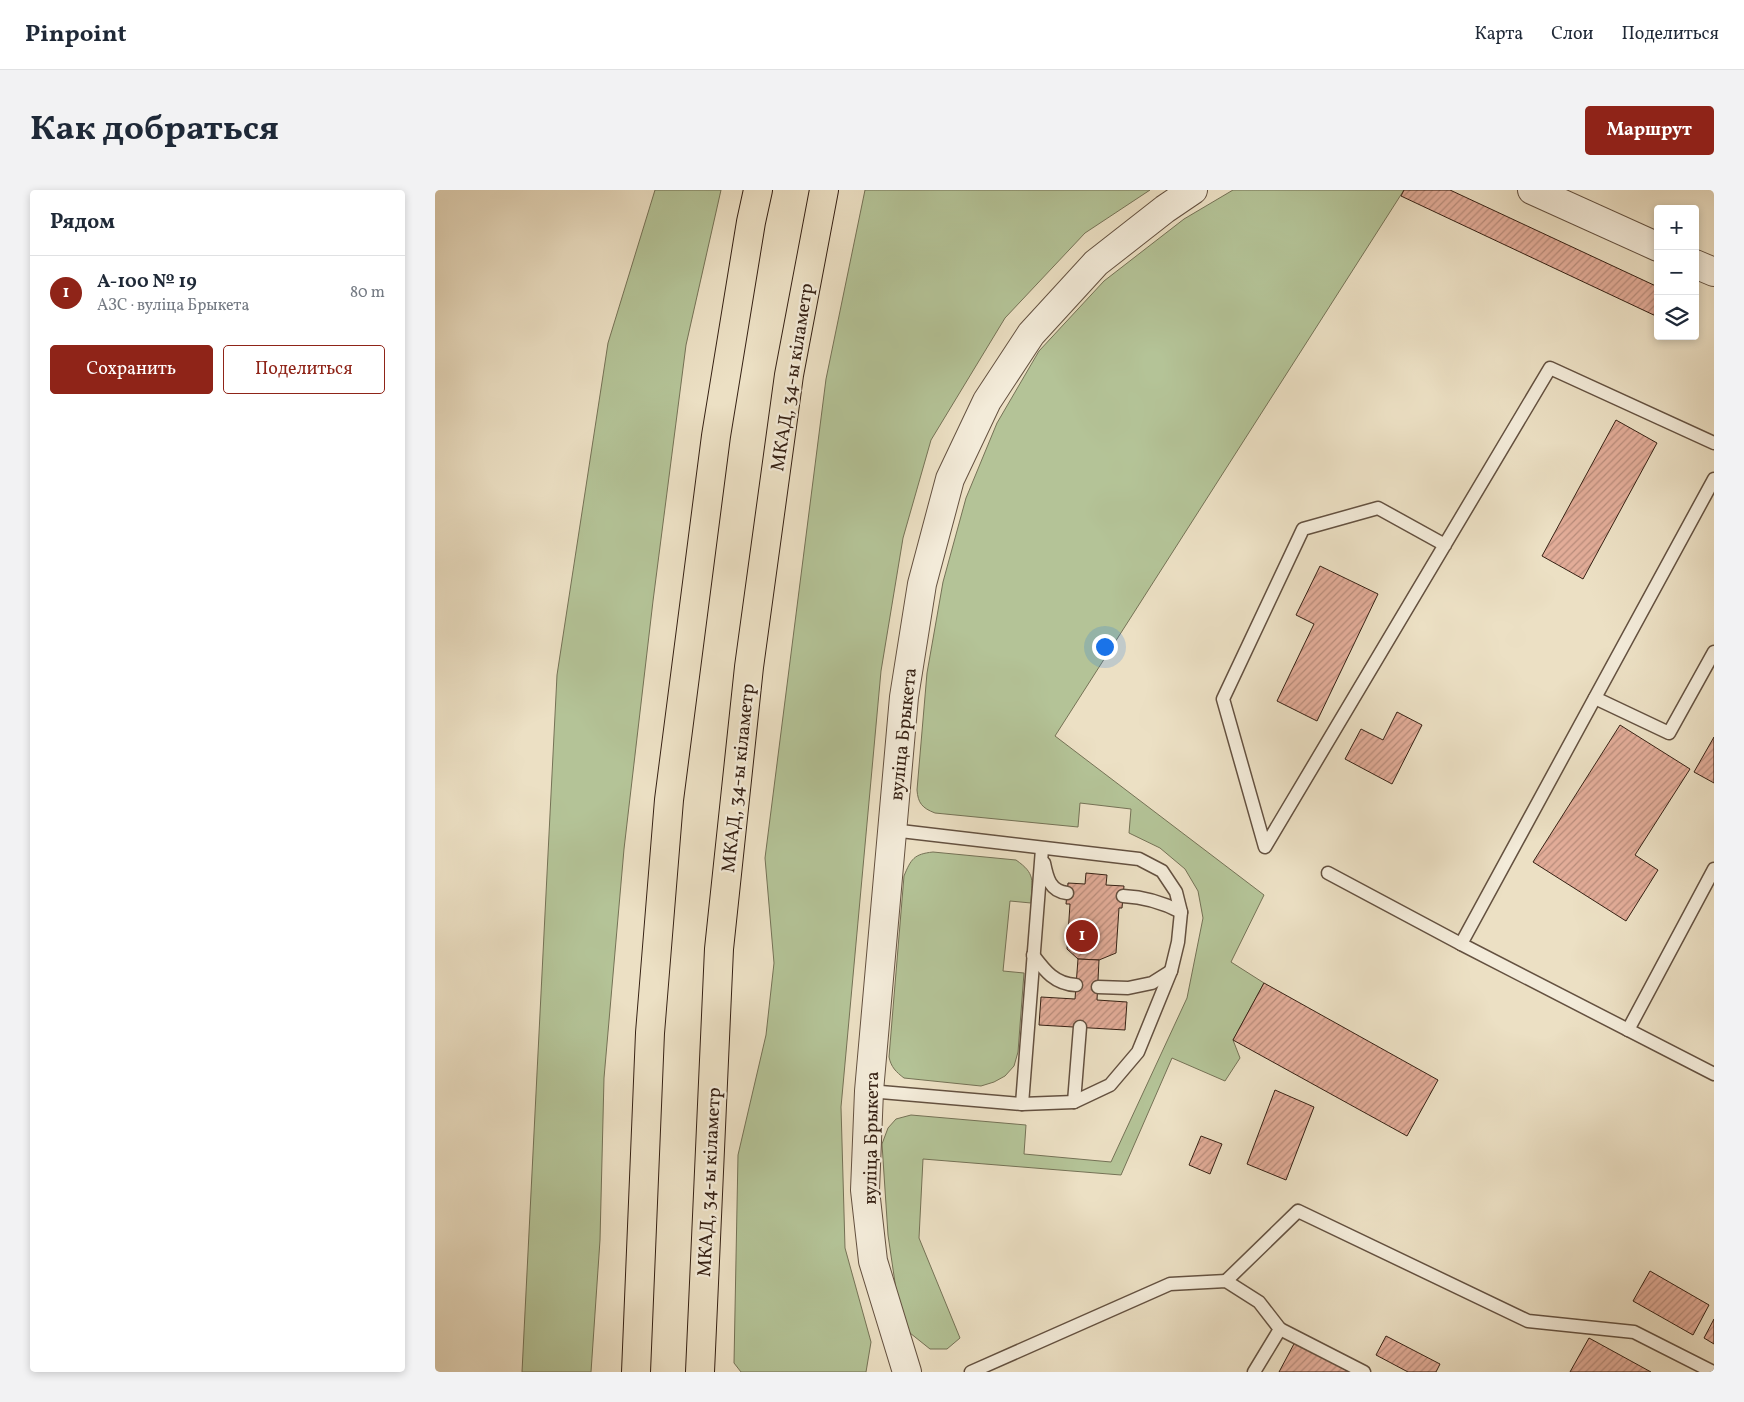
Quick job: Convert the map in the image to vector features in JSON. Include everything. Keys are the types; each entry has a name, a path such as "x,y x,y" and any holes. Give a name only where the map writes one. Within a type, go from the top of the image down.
{"highway":[{"path":"636,1372 650,1032 669,800 716,436 751,222 758,190"},
{"name":"МКАД, 34-ы кіламетр","path":"700,1372 719,949 749,667 789,375 824,190"},
{"path":"700,1344 717,1372"}],"street":[{"name":"вуліца Брыкета","path":"907,1372 873,1261 865,1190 869,1091 892,830 905,697 922,584 951,479 983,410 1031,334 1096,263 1165,209 1193,190"},
{"path":"1532,190 1654,245"},
{"path":"1699,266 1714,272"}],"lane":[{"path":"1445,545 1379,508 1303,528 1223,700 1265,847 1445,545 1550,368 1714,443"},
{"path":"1461,944 1714,479"},
{"path":"1595,698 1669,733 1714,652"},
{"path":"869,1091 1022,1104 1074,1102 1110,1085 1138,1052 1171,971 1178,942 1181,912 1176,892 1162,871 1139,859 892,830"},
{"path":"1042,849 1050,884 1056,889 1067,893"},
{"path":"1022,1104 1042,849"},
{"path":"1628,1030 1714,869"},
{"path":"1328,873 1461,944 1714,1074"},
{"path":"1123,896 1139,897 1161,902 1181,912"},
{"path":"1033,955 1054,979 1065,984 1076,985"},
{"path":"1098,987 1128,988 1152,984 1171,971"},
{"path":"1074,1102 1080,1027"},
{"path":"1226,1281 1298,1210 1528,1320 1634,1332 1713,1372"},
{"path":"971,1372 1170,1284 1226,1281 1259,1302 1280,1329 1364,1372"},
{"path":"1254,1372 1280,1329"}],"green space":[{"path":"655,190 721,190 686,345 624,849 604,1078 600,1240 591,1372 522,1372 557,675 608,343"},
{"path":"865,190 1150,190 1085,233 1005,318 931,440 903,538 881,671 841,1107 845,1248 871,1342 866,1372 741,1372 734,1363 738,1155 766,1035 774,963 765,858 826,379"},
{"path":"1233,190 1404,190 1055,736 1264,895 1231,962 1264,983 1233,1040 1240,1058 1225,1081 1172,1058 1121,1175 923,1159 919,1238 960,1338 947,1349 930,1349 910,1333 898,1303 888,1235 882,1144 888,1128 896,1119 911,1115 1026,1125 1024,1154 1111,1162 1187,998 1203,918 1198,891 1185,869 1160,848 1129,833 1131,809 1080,803 1078,827 935,813 921,804 917,790 927,673 943,582 966,498 997,423 1039,351 1104,281 1184,219"},
{"path":"933,852 1016,860 1027,869 1031,878 1031,903 1010,901 1003,971 1024,973 1018,1052 1014,1066 1005,1076 981,1086 904,1078 894,1069 889,1057 904,876 914,858 921,854"}],"building":[{"path":"1404,190 1450,190 1654,285 1654,315 1401,196"},
{"path":"1616,420 1657,443 1583,579 1542,556"},
{"path":"1320,566 1378,594 1317,721 1277,701 1314,624 1296,615"},
{"path":"1397,712 1422,725 1392,784 1345,759 1361,729 1383,740"},
{"path":"1620,725 1690,769 1635,855 1658,870 1626,921 1533,862"},
{"path":"1714,737 1714,783 1694,772"},
{"path":"1086,873 1107,875 1106,885 1124,886 1122,908 1119,908 1116,953 1099,960 1078,959 1067,949 1070,904 1066,904 1068,883 1085,884"},
{"path":"1078,959 1099,960 1097,1000 1127,1002 1125,1030 1039,1025 1041,997 1075,999"},
{"path":"1264,983 1438,1080 1407,1136 1233,1040"},
{"path":"1275,1090 1314,1107 1286,1180 1247,1164"},
{"path":"1201,1136 1222,1144 1210,1174 1189,1165"},
{"path":"1650,1271 1709,1305 1693,1335 1633,1301"},
{"path":"1714,1319 1714,1344 1704,1338"},
{"path":"1386,1336 1440,1364 1436,1372 1408,1372 1376,1355"},
{"path":"1589,1338 1651,1372 1570,1372"},
{"path":"1295,1342 1349,1372 1279,1372"}],"place":[{"name":"А-100 № 19","path":"1082,936"}]}
